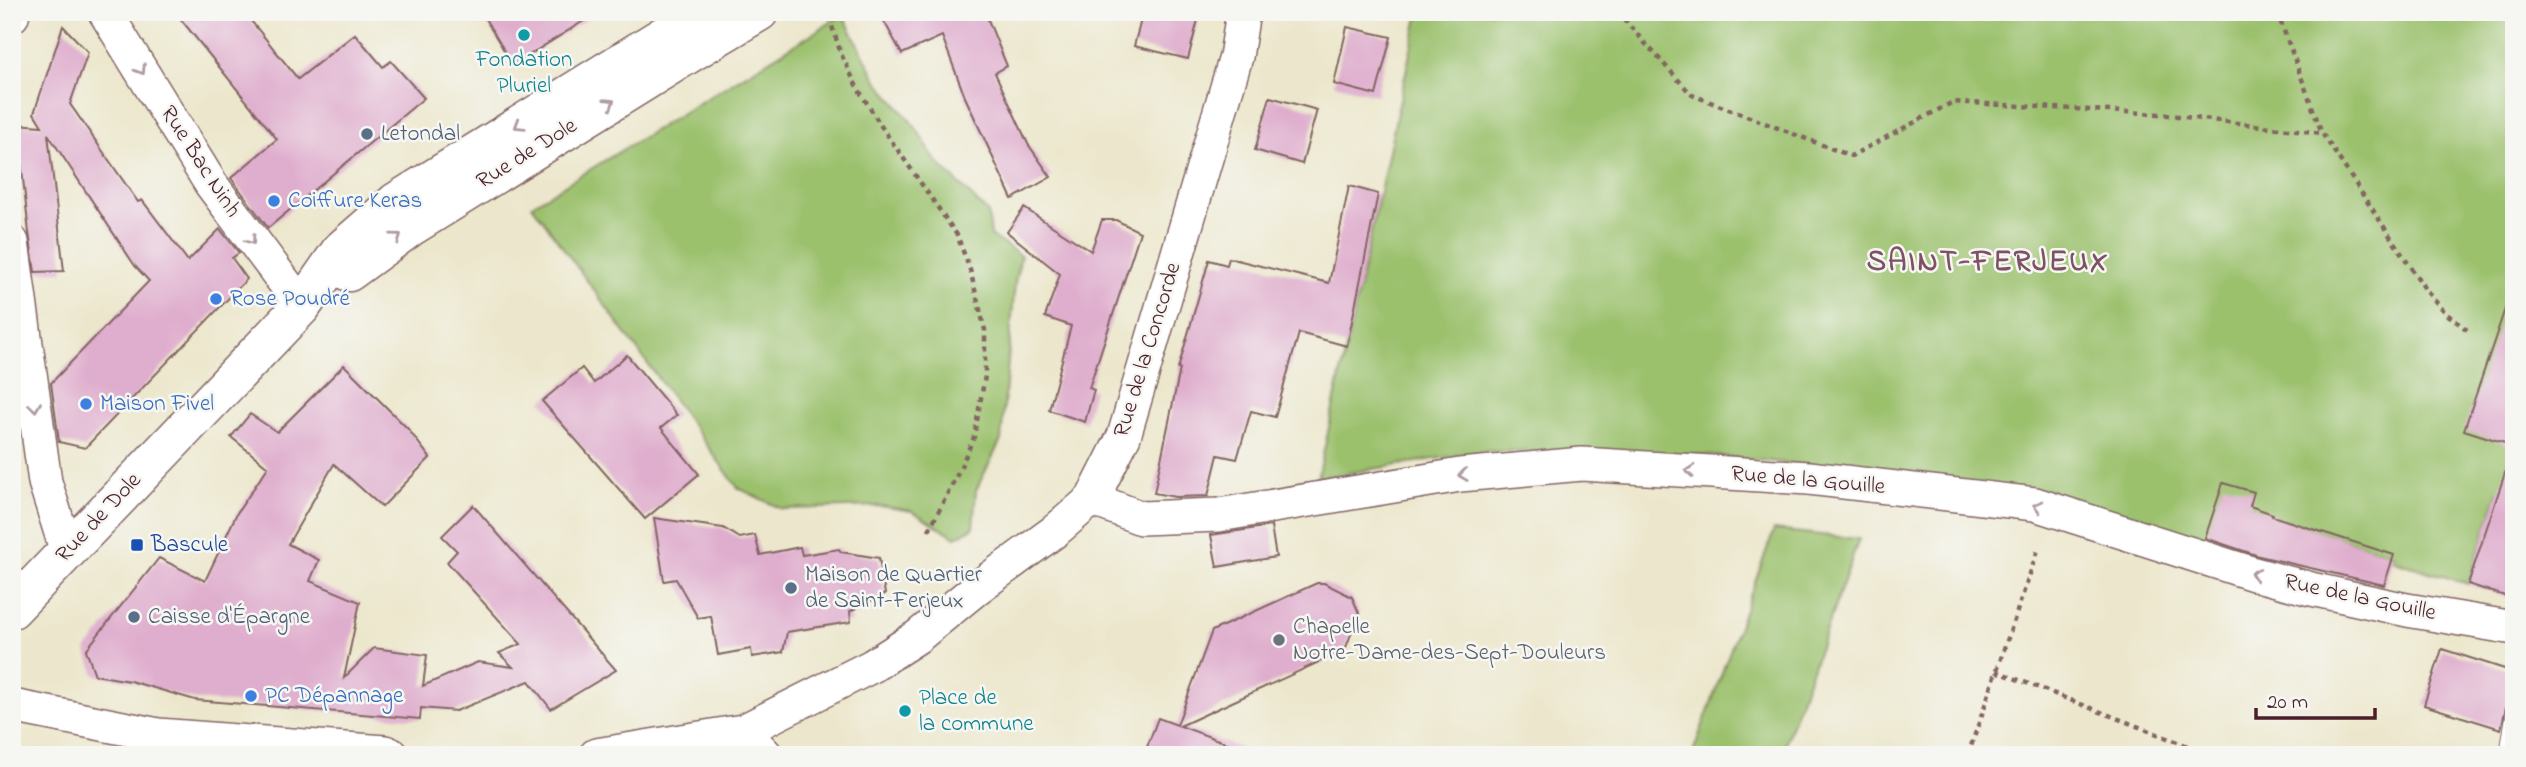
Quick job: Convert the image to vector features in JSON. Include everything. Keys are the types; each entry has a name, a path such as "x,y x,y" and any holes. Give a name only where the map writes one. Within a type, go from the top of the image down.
{"main road":[{"name":"Rue de Dole","path":"12,610 302,306 341,250 396,202 702,12"},
{"name":"Rue de Dole","path":"302,306 412,226 759,12"}],"street":[{"name":"Rue Bac Ninh","path":"105,12 211,184 302,306"},
{"name":"Rue de la Concorde","path":"596,755 743,731 872,666 917,637 977,588 1055,531 1092,499 1125,436 1236,57 1243,12"},
{"path":"12,242 45,482 67,552"},
{"name":"Rue de la Gouille","path":"1092,499 1141,517 1219,515 1460,475 1581,464 1809,478 2035,504 2254,574 2311,589 2513,631"},
{"path":"12,706 157,745 385,752 392,755"},
{"path":"743,731 766,755"}],"lane":[{"path":"2508,755 2514,716"}],"path":[{"path":"1617,12 1692,95 1851,156 1953,102 2160,114 2322,133"},
{"path":"2277,12 2322,133 2427,292 2447,314 2471,333"},
{"path":"828,17 841,54 857,87 881,127 957,235 970,270 985,330 985,376 974,437 928,532"},
{"path":"2511,288 2514,279"},
{"path":"1968,755 2039,547"},
{"path":"1996,671 2211,755"}],"green space":[{"path":"1419,12 2514,12 2514,498 2498,493 2468,584 2392,560 2394,555 2310,529 2296,571 1936,477 1693,454 1483,451 1318,478"},
{"path":"843,15 876,79 916,128 936,161 988,213 991,236 1021,256 1015,282 1001,440 976,490 973,528 956,537 912,511 880,506 782,509 738,488 532,205"},
{"path":"1774,530 1859,539 1781,755 1692,755"}],"building":[{"path":"175,12 244,12 298,79 355,34 383,67 391,61 424,98 268,228 231,178 277,139"},
{"name":"Fondation Pluriel","path":"481,12 598,12 513,65"},
{"path":"879,12 991,12 986,15 1007,66 995,73 1028,144 1051,177 1012,199 965,97 942,36 902,54"},
{"path":"1143,12 1200,12 1188,59 1134,46"},
{"path":"63,26 88,52 70,104 138,202 142,200 188,261 220,229 239,253 232,258 247,279 85,448 59,442 51,383 149,281 135,266 48,134 64,271 35,272 17,124 42,126 34,113"},
{"path":"1347,27 1391,37 1376,95 1334,84"},
{"path":"1270,97 1317,110 1302,164 1255,150"},
{"path":"1349,186 1378,194 1347,346 1299,333 1275,417 1251,411 1237,459 1218,455 1208,496 1175,497 1154,493 1178,369 1209,260 1227,265 1229,258 1329,283"},
{"path":"1024,208 1091,251 1102,220 1116,220 1140,232 1089,388 1094,390 1085,422 1049,410 1071,326 1045,317 1060,274 1007,232"},
{"path":"2508,300 2514,301 2514,446 2464,430"},
{"path":"627,355 677,415 661,428 699,474 645,519 542,401 582,368 594,383"},
{"path":"344,365 408,429 430,458 382,507 334,464 288,544 319,560 310,581 360,602 344,678 374,648 427,655 423,686 478,662 513,667 499,653 521,644 447,562 457,551 442,536 473,505 616,670 551,709 529,681 456,711 421,708 420,719 195,700 130,681 95,675 86,650 159,558 205,581 237,513 268,467 231,437 250,414 277,432"},
{"path":"2508,464 2514,465 2514,599 2468,584"},
{"path":"2223,483 2254,492 2250,506 2273,514 2272,516 2394,555 2384,585 2259,556 2205,538"},
{"name":"Maison de Quartier de Saint-Ferjeux","path":"654,518 723,528 740,538 755,535 760,555 800,547 802,555 839,549 841,552 879,558 885,594 850,611 851,622 787,632 783,652 752,657 751,649 718,655 711,616 698,618 676,579 664,581"},
{"path":"1271,526 1276,557 1217,567 1211,535"},
{"name":"Chapelle Notre-Dame-des-Sept-Douleurs","path":"1317,583 1324,583 1352,597 1359,613 1345,650 1180,726 1248,751 1247,755 1144,755 1158,718 1177,725 1212,631"},
{"path":"2442,649 2514,672 2501,729 2424,705"}],"place":[{"name":"Fondation Pluriel","path":"524,35"},
{"name":"Letondal","path":"367,134"},
{"name":"Coiffure Keras","path":"274,201"},
{"name":"Rose Poudré","path":"216,299"},
{"name":"Maison Fivel","path":"86,404"},
{"name":"Bascule","path":"137,545"},
{"name":"Maison de Quartier de Saint-Ferjeux","path":"791,588"},
{"name":"Caisse d'Épargne","path":"134,617"},
{"name":"Chapelle Notre-Dame-des-Sept-Douleurs","path":"1279,640"},
{"name":"PC Dépannage","path":"251,696"},
{"name":"Place de la commune","path":"905,711"}],"district":[{"name":"SAINT-FERJEUX","path":"1988,263"}]}
